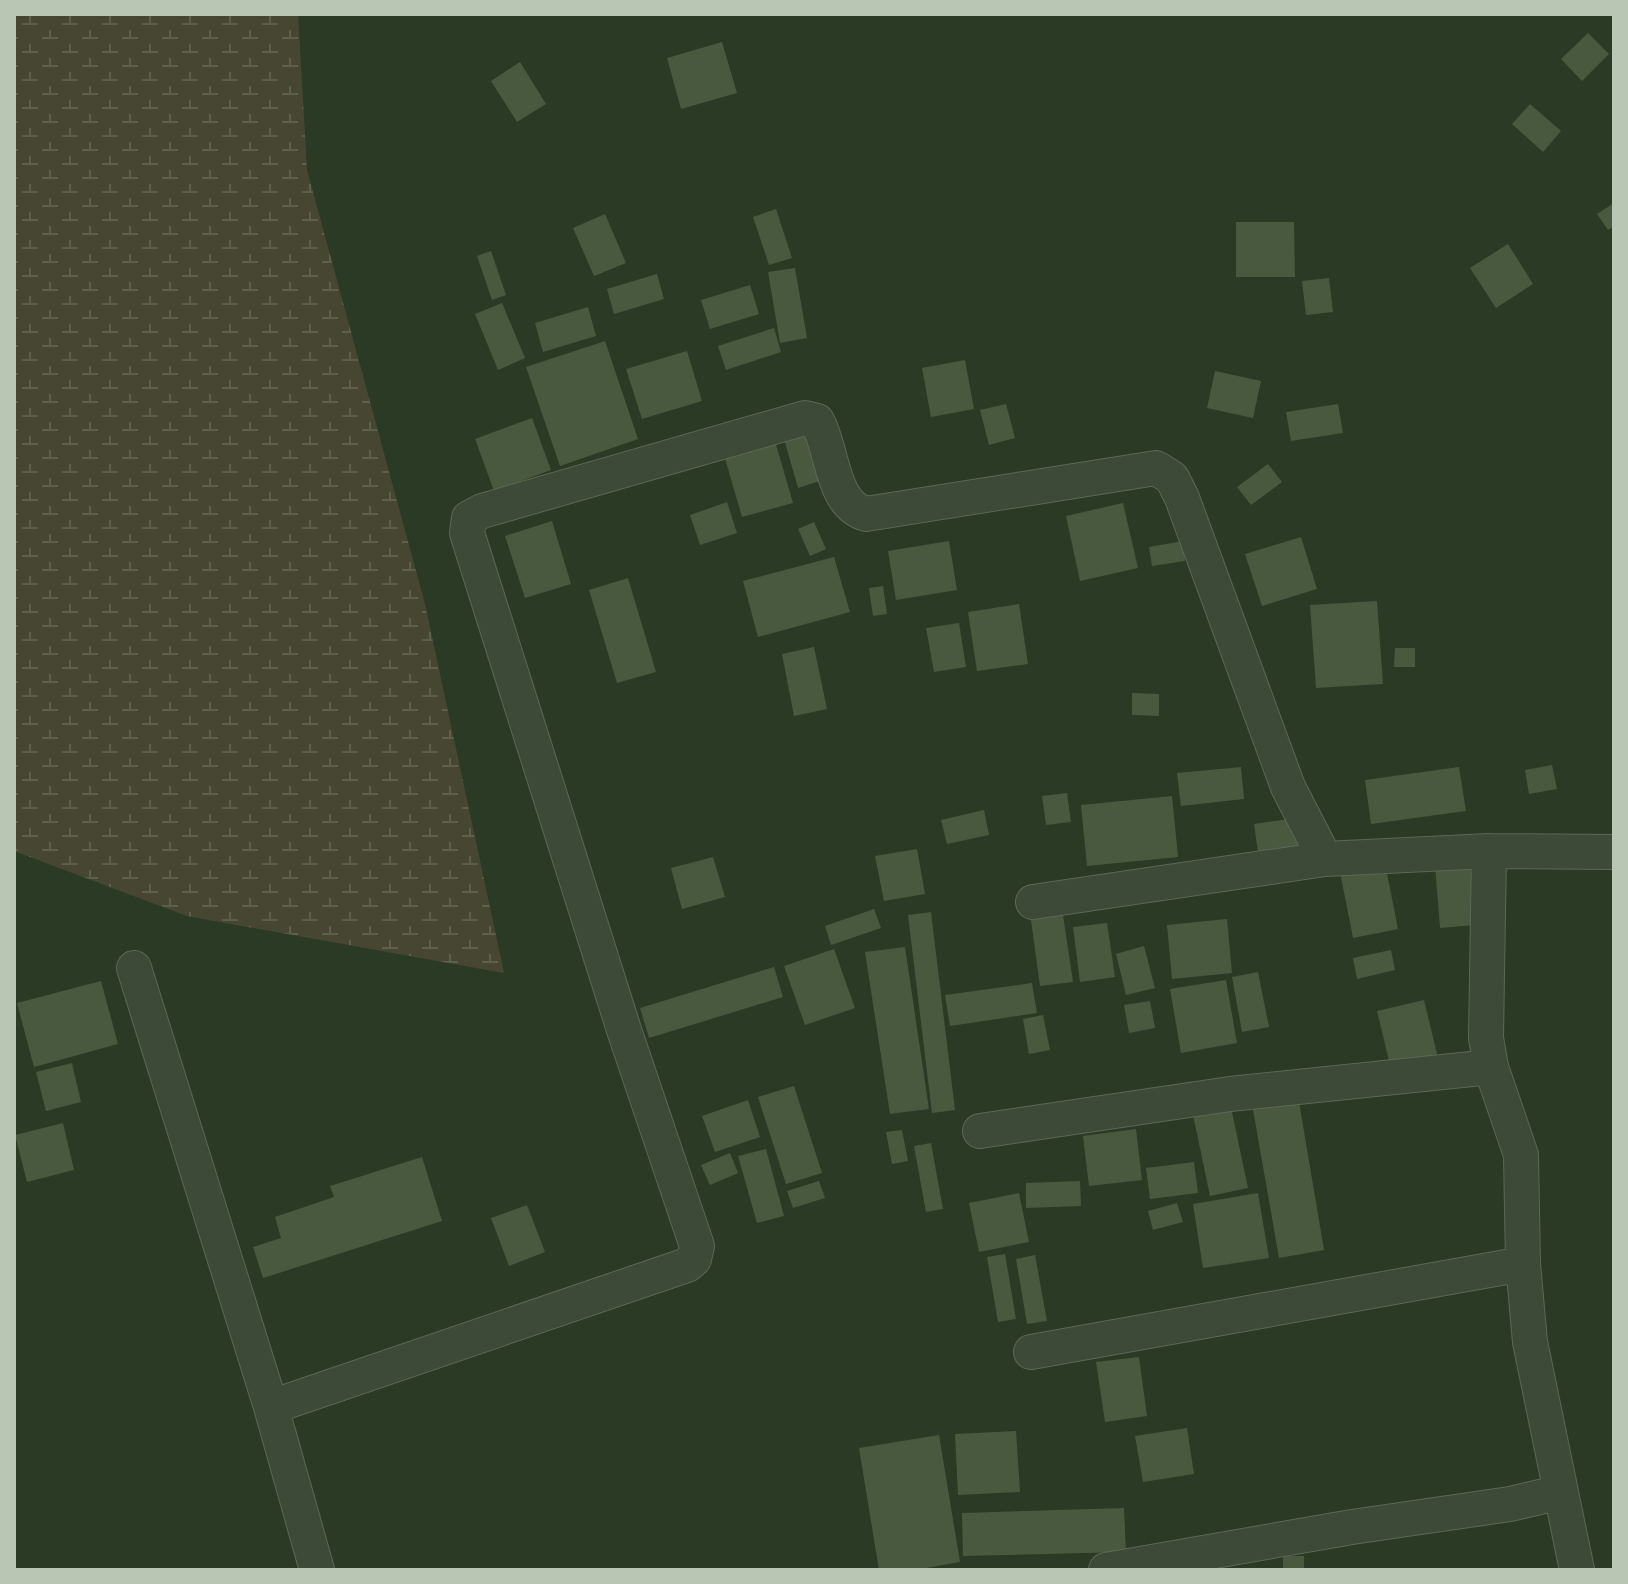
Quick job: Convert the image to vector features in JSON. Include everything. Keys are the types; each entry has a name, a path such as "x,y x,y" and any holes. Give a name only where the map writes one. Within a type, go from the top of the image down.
{"street":[{"path":"271,1407 687,1265 694,1259 697,1246 624,1030 467,533 469,518 482,511 805,418 817,421 824,433 845,501 866,514 1156,468 1172,478 1182,498 1288,787 1325,859"},
{"path":"1033,902 1325,859 1489,851 1614,852"},
{"path":"1489,851 1486,1038 1491,1067 1521,1155 1523,1264 1530,1342 1577,1570"},
{"path":"134,968 271,1407 317,1570"},
{"path":"980,1131 1230,1094 1491,1067"},
{"path":"1031,1352 1523,1264"},
{"path":"1106,1570 1352,1527 1510,1504 1561,1492"}],"green space":[{"path":"14,14 298,14 307,170 425,604 504,973 187,916 14,851"}],"building":[{"path":"1588,33 1609,54 1582,81 1561,59"},
{"path":"722,42 737,93 681,109 667,58"},
{"path":"520,62 546,104 517,122 491,81"},
{"path":"1530,104 1561,131 1543,152 1512,124"},
{"path":"1614,203 1614,226 1608,230 1597,214"},
{"path":"776,209 792,258 769,265 753,217"},
{"path":"605,214 626,263 594,276 573,228"},
{"path":"1236,222 1294,222 1295,277 1236,277"},
{"path":"1508,244 1533,284 1496,308 1470,268"},
{"path":"491,251 506,295 492,300 477,256"},
{"path":"795,268 807,338 780,343 768,272"},
{"path":"657,274 664,299 614,314 607,289"},
{"path":"1329,278 1333,312 1306,315 1302,281"},
{"path":"750,285 759,314 710,329 701,300"},
{"path":"502,303 525,358 498,370 475,314"},
{"path":"588,307 596,336 543,352 535,323"},
{"path":"774,328 781,352 726,370 718,346"},
{"path":"605,341 638,439 560,466 526,367"},
{"path":"687,351 702,401 642,419 626,369"},
{"path":"965,360 974,409 931,417 922,368"},
{"path":"1215,371 1261,381 1253,418 1207,408"},
{"path":"1006,404 1015,438 989,445 980,410"},
{"path":"1338,404 1343,433 1291,441 1286,412"},
{"path":"532,418 551,470 494,491 475,439"},
{"path":"810,432 823,480 798,488 784,439"},
{"path":"775,441 793,503 742,517 724,455"},
{"path":"1268,464 1282,482 1251,505 1237,487"},
{"path":"727,502 737,533 700,545 690,515"},
{"path":"1123,503 1138,568 1080,581 1066,516"},
{"path":"552,521 571,584 525,598 505,536"},
{"path":"814,522 826,549 810,556 798,529"},
{"path":"1301,537 1317,589 1262,606 1245,554"},
{"path":"949,541 957,590 896,600 888,551"},
{"path":"1183,541 1185,561 1152,566 1149,547"},
{"path":"834,557 850,612 758,637 743,581"},
{"path":"628,578 656,672 617,683 589,590"},
{"path":"883,586 887,614 873,616 869,588"},
{"path":"1377,601 1383,684 1316,688 1310,605"},
{"path":"1019,604 1028,664 977,671 968,612"},
{"path":"959,623 966,667 934,672 926,628"},
{"path":"814,647 827,709 794,716 782,654"},
{"path":"1395,648 1415,648 1415,667 1394,667"},
{"path":"1132,693 1159,694 1159,716 1132,715"},
{"path":"1552,765 1557,789 1529,794 1525,770"},
{"path":"1241,767 1244,799 1181,806 1177,773"},
{"path":"1459,767 1466,811 1371,824 1365,780"},
{"path":"1067,793 1071,822 1046,825 1042,796"},
{"path":"1172,796 1178,857 1087,866 1081,805"},
{"path":"984,810 989,835 947,844 941,820"},
{"path":"1295,818 1299,846 1258,852 1254,824"},
{"path":"917,849 925,894 884,901 875,856"},
{"path":"713,857 725,897 682,909 671,868"},
{"path":"1385,863 1398,929 1353,938 1340,872"},
{"path":"1470,863 1475,925 1440,928 1435,865"},
{"path":"874,909 881,928 831,945 825,926"},
{"path":"931,912 955,1110 932,1113 908,915"},
{"path":"1063,915 1073,982 1040,986 1031,920"},
{"path":"1227,919 1232,973 1172,979 1167,925"},
{"path":"1107,923 1115,977 1080,982 1073,927"},
{"path":"1144,946 1155,988 1126,995 1116,954"},
{"path":"905,947 929,1109 890,1114 865,952"},
{"path":"834,949 855,1008 805,1025 784,966"},
{"path":"1391,950 1395,970 1357,979 1353,958"},
{"path":"774,967 783,997 649,1038 640,1008"},
{"path":"1258,972 1269,1027 1242,1032 1232,977"},
{"path":"1226,980 1237,1043 1181,1053 1170,989"},
{"path":"101,981 118,1044 34,1067 17,1003"},
{"path":"1032,983 1037,1013 950,1026 945,995"},
{"path":"1424,1000 1438,1058 1391,1069 1377,1011"},
{"path":"1150,1001 1155,1028 1129,1033 1124,1005"},
{"path":"1043,1015 1050,1050 1029,1054 1023,1019"},
{"path":"72,1063 81,1102 46,1111 36,1072"},
{"path":"794,1086 822,1173 786,1184 758,1097"},
{"path":"1297,1090 1324,1250 1279,1258 1251,1098"},
{"path":"1229,1098 1248,1188 1210,1196 1191,1105"},
{"path":"748,1100 760,1137 715,1152 702,1116"},
{"path":"63,1123 74,1170 27,1182 15,1135"},
{"path":"1136,1129 1142,1180 1089,1186 1083,1136"},
{"path":"902,1130 908,1161 892,1164 886,1132"},
{"path":"931,1143 943,1209 926,1212 914,1146"},
{"path":"766,1149 784,1216 757,1223 738,1156"},
{"path":"730,1153 738,1173 710,1185 701,1165"},
{"path":"422,1157 442,1221 263,1278 253,1247 281,1238 275,1217 334,1197 330,1186"},
{"path":"1194,1162 1198,1193 1150,1199 1146,1168"},
{"path":"819,1181 825,1198 793,1208 787,1191"},
{"path":"1080,1181 1081,1206 1026,1208 1026,1183"},
{"path":"1019,1193 1029,1242 979,1252 969,1203"},
{"path":"1258,1193 1269,1258 1203,1268 1193,1204"},
{"path":"1177,1203 1183,1222 1153,1230 1148,1211"},
{"path":"527,1205 545,1252 509,1266 491,1218"},
{"path":"1005,1254 1016,1319 998,1322 987,1257"},
{"path":"1035,1255 1047,1321 1027,1324 1016,1259"},
{"path":"1139,1357 1147,1416 1105,1422 1096,1362"},
{"path":"1187,1428 1194,1474 1143,1482 1135,1436"},
{"path":"1016,1431 1020,1492 958,1495 955,1434"},
{"path":"939,1435 960,1562 915,1570 879,1570 859,1448"},
{"path":"1124,1508 1126,1552 963,1556 962,1513"},
{"path":"1283,1556 1304,1556 1304,1570 1283,1570"}]}
